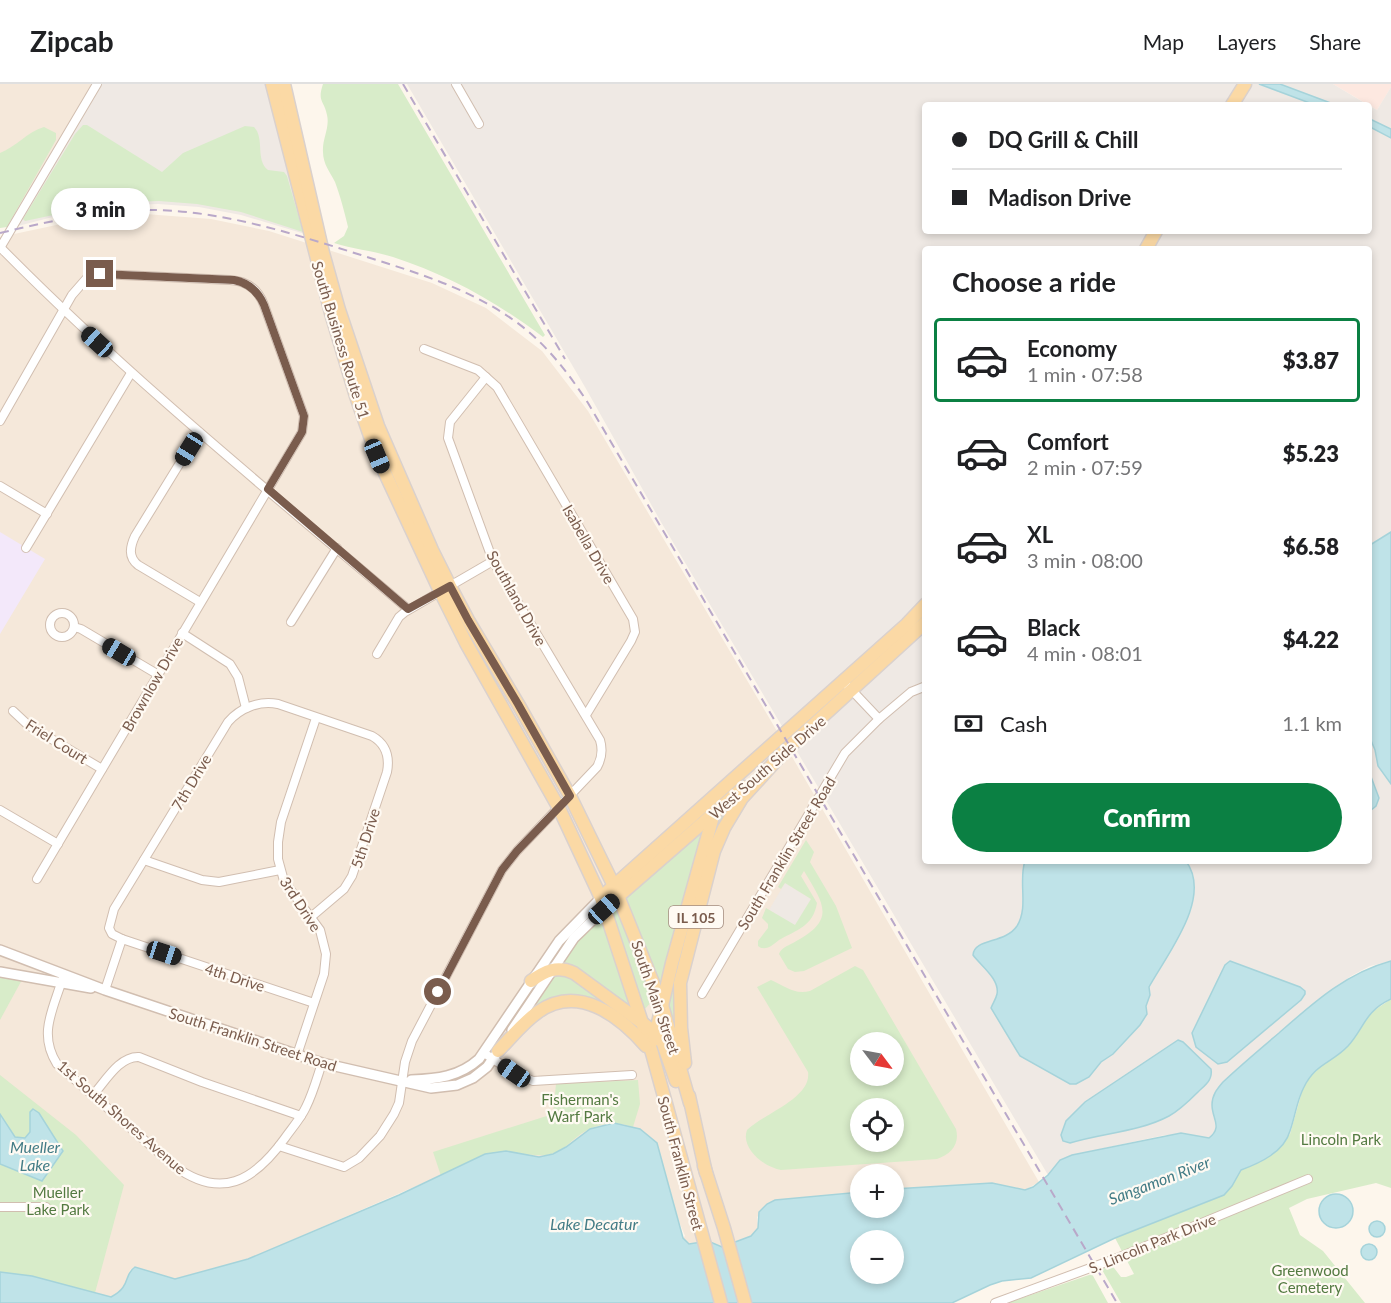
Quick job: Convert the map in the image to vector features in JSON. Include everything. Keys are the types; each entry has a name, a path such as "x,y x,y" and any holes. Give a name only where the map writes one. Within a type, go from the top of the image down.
{"main road":[{"name":"South Business Route 51","path":"272,84 331,313 377,456 445,589 468,620 570,796"},
{"name":"South Business Route 51","path":"284,84 323,253 363,385 378,426 432,550 466,643 559,808"},
{"path":"1234,102 1244,86"},
{"name":"West South Side Drive","path":"603,903 730,781 908,624 922,608"},
{"name":"West South Side Drive","path":"616,891 714,814 922,626"},
{"name":"IL 105","path":"745,1303 706,1173 690,1103 679,997 683,965 719,836 741,798 782,754"},
{"name":"IL 105","path":"652,1053 662,1005 714,814 730,781"},
{"name":"South Main Street","path":"570,796 616,891 662,1005 690,1103"},
{"name":"South Main Street","path":"559,808 603,903 641,1023"},
{"path":"531,981 553,969 563,969 574,973 656,1033 663,1041 706,1173"},
{"path":"496,1055 521,1026 537,1012 573,1000 591,1004 608,1012 630,1029 652,1053"},
{"name":"South Franklin Street","path":"641,1023 652,1053 721,1303"}],"street":[{"path":"98,84 0,248 131,373 408,609"},
{"path":"456,84 480,124"},
{"name":"Brownlow Drive","path":"0,421 82,282 96,274 234,280 247,284 254,289 264,305 304,416 302,432 37,879"},
{"path":"424,349 478,370 486,377"},
{"path":"26,548 131,373"},
{"name":"Southland Drive","path":"279,1146 339,1166 350,1165 384,1130 397,1108 406,1056 414,1036 498,878 517,851 597,767 601,757 600,740 586,714 493,561 450,446 447,432 455,415 486,377"},
{"name":"Isabella Drive","path":"486,377 501,393 634,624 635,632 632,641 586,714"},
{"path":"199,432 135,536 130,556 138,565 200,602"},
{"path":"0,486 46,514"},
{"path":"291,622 337,548"},
{"path":"377,654 399,617 408,609 493,561"},
{"path":"74,627 157,674"},
{"path":"182,633 224,658 232,666 238,677 246,708 274,703 316,717"},
{"path":"843,681 879,719"},
{"name":"South Franklin Street Road","path":"702,994 845,753 910,692 922,688"},
{"name":"7th Drive","path":"122,939 112,934 108,924 114,909 228,722 235,714 246,708"},
{"name":"Friel Court","path":"13,711 28,726 102,769"},
{"name":"5th Drive","path":"311,917 344,889 352,876 387,772 388,756 382,744 372,736 316,717"},
{"name":"3rd Drive","path":"297,1055 326,961 322,935 311,917 287,888 280,870 277,850 279,832 316,717"},
{"path":"0,810 58,844"},
{"path":"144,860 202,880 219,882 280,870"},
{"name":"South Franklin Street Road","path":"0,953 23,958 105,990 322,1063 361,1074 431,1088 456,1085 473,1078 496,1055 574,938 603,903"},
{"name":"South Franklin Street Road","path":"402,1081 451,1076 472,1065 484,1053 559,941 603,903"},
{"path":"105,990 122,939"},
{"name":"4th Drive","path":"122,939 314,1003"},
{"name":"South Franklin Street Road","path":"0,972 105,990"},
{"name":"1st South Shores Avenue","path":"64,973 48,1024 48,1047 60,1068 173,1165 203,1181 225,1182 249,1176 266,1162 308,1104 322,1063"},
{"path":"484,1053 496,1055 514,1073 532,1081 632,1076"},
{"path":"93,1095 121,1064 129,1058 139,1057 201,1082 301,1116"},
{"name":"S. Lincoln Park Drive","path":"995,1303 1112,1260 1308,1179"},
{"path":"0,1208 46,1207"}],"shaded area":[{"path":"0,84 93,84 8,226 0,227"},
{"path":"100,84 269,84 305,234 241,215 199,207 158,204 80,210 14,227"},
{"path":"407,84 1333,84 1363,102 922,102 922,234 1372,234 1372,107 1377,110 1391,87 1391,961 1370,966 1351,976 1316,1001 1213,1113 1216,1129 1209,1138 1165,1135 1072,1155 1060,1160 1048,1175 661,522 585,387"},
{"path":"1333,84 1391,84 1377,110 1372,107 1372,102 1363,102"},
{"path":"132,213 211,219 269,231 432,283 486,308 542,351 588,411 1039,1182 1025,1190 992,1183 904,1188 904,1164 850,1164 850,1193 775,1200 757,1217 758,1228 751,1236 722,1247 708,1241 692,1245 683,1238 685,1236 678,1219 657,1143 460,1167 248,1259 174,1279 134,1267 130,1270 125,1286 111,1297 32,1276 0,1272 0,237 94,217"},
{"path":"0,532 45,559 0,634"},
{"path":"785,883 811,899 795,926 769,910"}],"green space":[{"path":"323,84 398,84 545,335 543,337 490,301 433,272 393,257 334,243 344,236 348,227 337,187 323,156 328,120 321,98"},
{"path":"83,125 87,125 162,172 183,153 245,126 254,127 259,137 264,166 268,170 284,172 287,176 303,232 241,212 197,204 159,201 110,203 25,221 23,219 75,134"},
{"path":"44,127 56,133 56,140 7,227 0,228 0,153 32,132"},
{"path":"744,789 714,843 675,1034 666,1005 716,816"},
{"path":"707,822 661,992 626,897"},
{"path":"806,840 814,852 810,862 836,906 852,948 804,971 795,972 788,969 779,954 784,947 807,935 816,927 822,912 821,903 804,871 801,876 817,903 812,918 803,927 769,947 761,948 758,946 758,941 768,928 768,924 762,918 766,908 795,925 811,899 785,883 781,889 778,887"},
{"path":"615,906 655,998 643,1011 613,918"},
{"path":"603,916 632,1008 586,975 560,963 570,948"},
{"path":"855,966 863,970 899,1032 850,1032 850,1086 904,1086 904,1040 956,1129 957,1139 950,1151 937,1159 781,1170 768,1166 756,1156 747,1144 747,1130 795,1098 807,1081 808,1072 757,987 771,980 794,991 810,991"},
{"path":"0,975 23,978 0,1020"},
{"path":"552,975 568,975 605,1003 585,996 576,996 559,999 532,1009"},
{"name":"Lincoln Park","path":"1391,999 1391,1188 1376,1183 1307,1199 1289,1208 1300,1235 1323,1251 1365,1303 1121,1303 1101,1268 1111,1264 1121,1277 1134,1274 1115,1238 1217,1198 1241,1170 1256,1164 1290,1134 1303,1088 1311,1076 1369,1014"},
{"name":"Mueller Lake Park","path":"0,1075 76,1135 124,1185 95,1293 32,1276 0,1272"},
{"name":"Fisherman's Warf Park","path":"638,1080 640,1104 633,1127 618,1124 596,1126 550,1154 500,1158 470,1165 441,1176 433,1152 553,1114 556,1084"},
{"path":"1092,1274 1108,1303 1007,1303 1016,1300"}],"water":[{"path":"1259,84 1280,84 1328,102 1307,102"},
{"path":"1372,120 1391,129 1391,138 1372,128"},
{"path":"1391,532 1391,784 1378,766 1372,743 1372,544"},
{"path":"1372,779 1379,798 1372,809"},
{"path":"1024,864 1187,864 1193,876 1194,892 1191,908 1176,942 1149,987 1147,1014 1113,1054 1101,1062 1089,1077 1076,1084 1070,1084 1020,1056 991,1008 997,994 996,983 973,955 979,946 1005,936 1017,926 1021,919 1023,902"},
{"path":"1230,961 1300,987 1305,994 1301,1000 1227,1062 1218,1064 1196,1047 1192,1033 1225,965"},
{"path":"1391,961 1391,999 1375,1009 1348,1046 1319,1068 1309,1079 1300,1097 1287,1138 1277,1151 1241,1170 1224,1195 1115,1238 1031,1278 1002,1281 952,1303 0,1303 0,1272 32,1276 111,1297 122,1289 131,1270 135,1267 175,1279 248,1259 399,1195 485,1154 506,1151 539,1157 553,1154 590,1129 614,1123 640,1129 657,1143 683,1238 689,1244 708,1241 722,1247 751,1236 758,1228 759,1212 775,1200 850,1193 850,1218 904,1218 904,1188 992,1183 1025,1190 1033,1187 1048,1175 1060,1160 1072,1155 1181,1133 1209,1138 1216,1126 1212,1110 1213,1098 1223,1082 1318,1000 1359,973"},
{"path":"1178,1040 1211,1069 1208,1082 1184,1105 1169,1116 1145,1126 1070,1143 1063,1141 1061,1135 1066,1121 1085,1102"},
{"name":"Mueller Lake","path":"33,1109 39,1113 63,1151 42,1181 0,1164 0,1114 15,1137 25,1138 30,1132 30,1112"},
{"path":"1336,1194 1348,1199 1353,1211 1348,1223 1336,1228 1324,1223 1319,1211 1324,1199"},
{"path":"1374,1221 1380,1221 1385,1229 1383,1235 1374,1237 1369,1232 1369,1226"},
{"path":"1366,1244 1372,1244 1377,1252 1375,1258 1366,1260 1361,1255 1361,1249"}],"railway":[{"path":"403,84 565,359"},
{"path":"0,233 76,217 134,210 180,211 232,219 310,239 439,281 476,298 512,319 545,347 588,403 1117,1303"}],"route":[{"path":"100,274 234,280 247,284 257,292 264,305 304,416 302,432 268,489 408,609 450,586 570,796 517,851 502,870 438,992"}],"water label":[{"name":"Sangamon River","path":"1159,1180"},
{"name":"Lake Decatur","path":"594,1223"}],"park label":[{"name":"Greenwood Cemetery","path":"1310,1278"}]}
